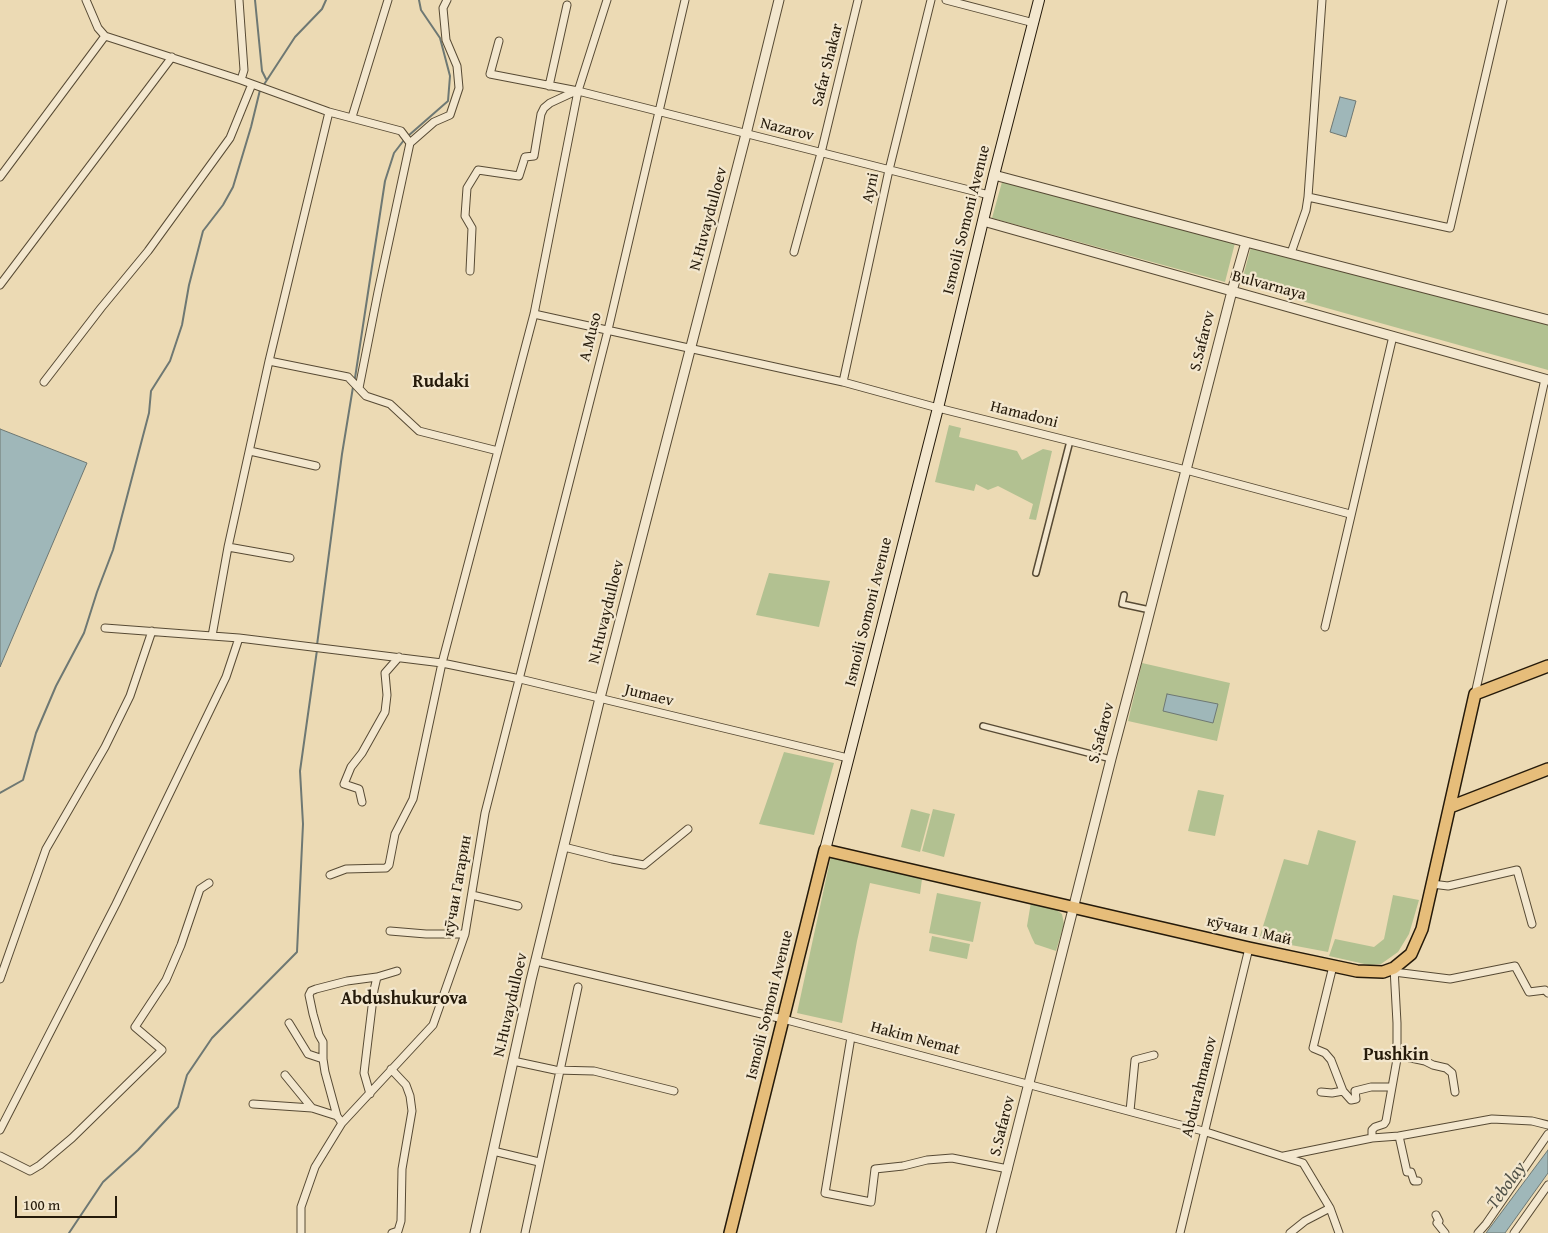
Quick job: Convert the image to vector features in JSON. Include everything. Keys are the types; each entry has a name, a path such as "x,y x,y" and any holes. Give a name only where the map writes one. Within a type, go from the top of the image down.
{"main road":[{"name":"Ismoili Somoni Avenue","path":"730,1233 848,758 938,408 982,221 1040,0"},
{"path":"1394,970 1411,954 1422,929 1475,694 1548,666"},
{"path":"1450,807 1548,769"},
{"name":"кӯчаи 1 Май","path":"825,850 1333,966 1370,973 1394,970"}],"street":[{"path":"86,0 98,28 106,36 255,85 329,112 401,131 410,144"},
{"path":"239,0 244,70 240,80"},
{"path":"352,117 388,0"},
{"path":"359,388 410,144 434,122 450,115 459,88 457,66 446,40 443,8 446,0"},
{"path":"330,876 346,870 386,868 389,865 395,834 413,799 442,663 534,314 577,91 607,0"},
{"name":"A.Muso","path":"520,679 608,330 685,0"},
{"name":"N.Huvaydulloev","path":"475,1233 536,961 600,698 779,0"},
{"name":"Safar Shakar","path":"794,252 821,152 858,0"},
{"name":"Ayni","path":"842,382 889,170 931,0"},
{"path":"946,0 1034,23"},
{"path":"1292,253 1308,197 1322,0"},
{"path":"1308,197 1450,228 1503,0"},
{"path":"549,86 567,5"},
{"path":"0,177 106,36"},
{"name":"Nazarov","path":"499,41 490,74 577,91 989,195"},
{"path":"0,285 172,57"},
{"path":"44,382 148,251 230,138 255,85"},
{"path":"470,271 472,228 464,216 467,188 478,170 520,176 526,157 534,156 541,114 544,108 550,103 577,91"},
{"path":"212,636 228,548 269,361 329,112"},
{"path":"994,175 1548,320"},
{"name":"Bulvarnaya","path":"982,221 1546,379"},
{"name":"S.Safarov","path":"991,1233 1111,759 1246,242"},
{"name":"Hamadoni","path":"534,314 842,382 1350,514"},
{"path":"1325,627 1393,336"},
{"path":"269,361 348,377 366,396 390,404 419,431 498,451"},
{"path":"1475,694 1546,379"},
{"path":"1036,573 1070,441"},
{"path":"250,452 316,466"},
{"path":"228,548 290,558"},
{"path":"1124,595 1122,604 1150,610"},
{"name":"Jumaev","path":"105,628 239,638 442,663 520,679 848,758"},
{"path":"0,979 46,849 105,747 130,696 152,631"},
{"path":"0,1130 114,907 226,678 239,638"},
{"path":"362,802 359,789 344,784 351,767 362,753 385,712 387,695 385,673 399,657"},
{"name":"кӯчаи Гагарин","path":"301,1233 301,1208 315,1167 342,1123 433,1026 465,934 485,814 520,679"},
{"path":"983,726 1111,759"},
{"path":"564,847 612,859 644,864 688,829"},
{"path":"1432,884 1448,886 1517,870 1532,924"},
{"path":"0,1156 30,1171 40,1165 72,1138 162,1050 135,1027 166,980 181,946 200,889 209,883"},
{"path":"472,895 518,906"},
{"path":"390,931 426,934 465,934"},
{"name":"Abdurahmanov","path":"1180,1233 1249,948"},
{"name":"Hakim Nemat","path":"536,961 783,1019 1204,1131 1303,1163 1330,1208 1339,1233"},
{"path":"1333,966 1313,1048 1325,1053 1331,1060 1343,1091 1351,1100 1356,1099 1356,1091 1371,1087 1391,1087"},
{"path":"1372,1138 1372,1130 1375,1126 1384,1124 1386,1121 1397,1055 1394,970 1450,980 1515,966 1529,992 1545,990 1548,993"},
{"path":"342,1123 337,1116 323,1060 323,1042 319,1036 309,995 311,991 347,981 377,977 397,971"},
{"path":"370,1094 364,1073 377,977"},
{"path":"525,1233 578,987"},
{"path":"290,1023 308,1054 323,1060"},
{"path":"851,1037 826,1194 871,1202 875,1169 903,1166 927,1160 952,1158 1008,1169"},
{"path":"1130,1111 1136,1060 1154,1055"},
{"path":"1397,1055 1446,1068 1452,1072 1456,1092"},
{"path":"513,1062 560,1070 594,1071 674,1091"},
{"path":"391,1069 406,1085 412,1111 402,1169 401,1221 398,1231 392,1233"},
{"path":"285,1075 312,1108"},
{"path":"1321,1092 1343,1091"},
{"path":"253,1104 312,1108 337,1116"},
{"path":"1283,1157 1372,1138 1399,1136 1492,1119 1532,1121 1548,1125"},
{"path":"1478,1233 1548,1134"},
{"path":"1399,1136 1407,1172 1411,1172 1414,1181 1418,1180"},
{"path":"493,1151 539,1162"},
{"path":"1514,1233 1548,1186"},
{"path":"1290,1233 1306,1221 1330,1208"},
{"path":"1436,1216 1439,1221 1438,1223 1445,1233"}],"green space":[{"path":"1002,182 1235,243 1225,282 992,218"},
{"path":"1251,247 1548,325 1548,370 1241,284"},
{"path":"949,425 961,428 959,437 1017,451 1022,460 1043,449 1052,451 1036,520 1029,519 1033,504 998,486 988,490 976,484 974,491 935,482"},
{"path":"769,573 830,581 819,627 756,615"},
{"path":"1142,663 1230,683 1217,741 1128,721"},
{"path":"784,752 834,763 814,835 759,824"},
{"path":"1198,790 1224,795 1215,836 1188,831"},
{"path":"911,809 930,814 920,852 901,847"},
{"path":"933,809 955,814 944,857 922,851"},
{"path":"1318,830 1356,841 1328,952 1259,939 1284,859 1308,865"},
{"path":"831,856 922,879 920,894 870,883 842,1023 797,1013"},
{"path":"937,893 981,902 973,942 929,933"},
{"path":"1393,895 1419,900 1409,934 1398,952 1381,964 1369,965 1329,956 1335,939 1374,947 1384,939"},
{"path":"1031,902 1055,909 1062,914 1064,924 1056,951 1035,944 1027,926"},
{"path":"932,936 970,944 967,959 929,951"}],"water":[{"path":"1340,97 1356,101 1346,137 1330,132"},
{"path":"0,429 87,463 0,667"},
{"path":"1167,694 1218,704 1213,723 1163,711"},
{"path":"1548,1150 1548,1173 1505,1233 1486,1233"}],"waterway":[{"path":"255,0 262,71 266,79"},
{"path":"263,86 295,37 322,9 326,0"},
{"path":"408,136 448,101 450,76 440,38 421,10 419,0"},
{"path":"0,793 23,780 36,733 56,686 84,633 113,550 149,413 151,391 170,361 182,325 189,285 203,231 223,205 233,187 260,90"},
{"path":"355,378 385,181 394,153 404,140"},
{"path":"317,645 342,454 353,387"},
{"path":"69,1233 103,1182 138,1150 178,1107 187,1075 212,1038 297,952 303,824 300,771 317,650"}],"district":[{"name":"Rudaki","path":"441,382"},
{"name":"Abdushukurova","path":"404,999"},
{"name":"Pushkin","path":"1396,1055"}],"water label":[{"name":"Tebolay","path":"1507,1186"}]}
